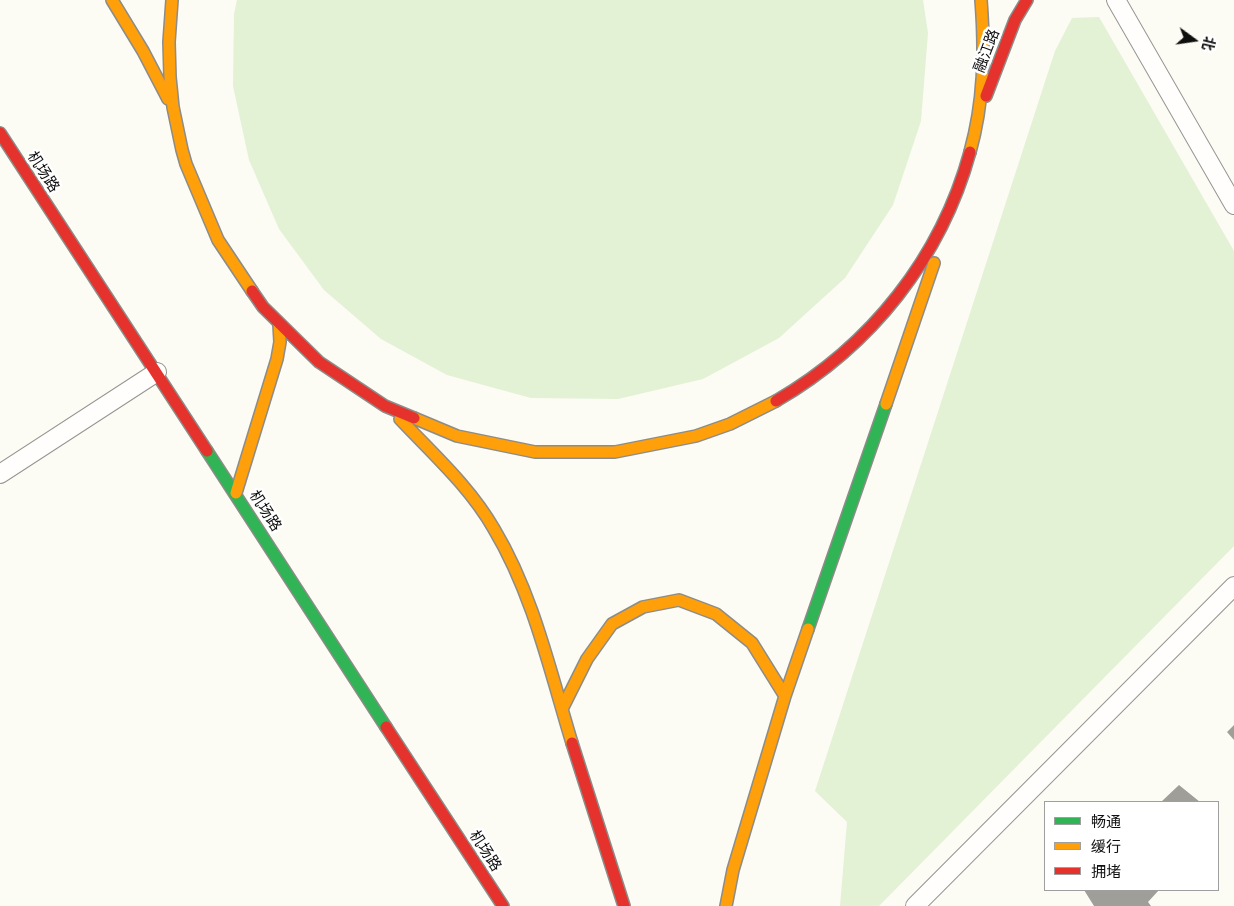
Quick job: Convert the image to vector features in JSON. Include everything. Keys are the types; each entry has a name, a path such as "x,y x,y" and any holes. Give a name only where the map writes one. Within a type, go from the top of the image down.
{"main road":[{"path":"112,0 143,51 174,110"},
{"path":"172,0 169,50 174,110 186,164 205,216 231,264 264,309 279,325 302,349 345,383 392,411 443,433 498,448 555,455 612,454 669,445 724,428 776,403 824,372 867,334 904,290 935,241 959,189"},
{"path":"726,906 733,870 785,696 959,189 973,143 982,96 985,30 981,0"},
{"name":"融江路","path":"978,115 1015,20 1027,0"},
{"name":"机场路","path":"0,133 158,372 503,906"},
{"path":"236,493 277,359 280,342 279,325"},
{"path":"392,411 465,487 494,528 518,578 538,629 596,821 624,906"},
{"path":"562,709 586,659 612,624 643,607 679,600 716,614 752,643 785,696"}],"street":[{"path":"1116,0 1234,205"},
{"path":"0,474 158,372"},
{"path":"915,906 1234,586"}],"green space":[{"path":"237,0 923,0 928,33 921,121 893,205 845,278 779,338 703,379 618,399 531,398 447,375 381,339 324,290 279,229 249,160 233,86 234,14"},
{"path":"1099,17 1234,251 1234,546 879,906 840,906 847,822 815,791 1055,51 1072,18"}],"building":[{"path":"1234,725 1234,740 1227,732"},
{"path":"1179,785 1199,801 1162,801"},
{"path":"1085,891 1158,891 1148,902 1151,906 1094,906"}],"traffic: fast":[{"path":"808,629 886,404"},
{"path":"207,451 386,727"}],"traffic: slow":[{"path":"112,0 143,51 168,99"},
{"path":"172,0 169,42 170,77 173,107 182,150 218,240 252,291"},
{"path":"970,152 981,96 983,58 981,0"},
{"path":"886,404 934,263"},
{"path":"236,493 277,359 280,342 279,325"},
{"path":"414,418 457,436 535,452 615,452 696,436 730,424 776,401"},
{"path":"400,419 474,499 508,554 530,606 572,743"},
{"path":"562,709 587,659 612,624 643,607 679,600 716,614 752,643 785,696"},
{"path":"726,906 733,870 785,696 808,629"}],"traffic: jam":[{"path":"986,96 1015,20 1027,0"},
{"path":"0,133 207,451"},
{"path":"776,401 810,379 842,354 898,296 921,263 941,228 957,191 970,152"},
{"path":"252,291 263,307 319,362 385,406 414,418"},
{"path":"386,727 503,906"},
{"path":"572,743 624,906"}]}
